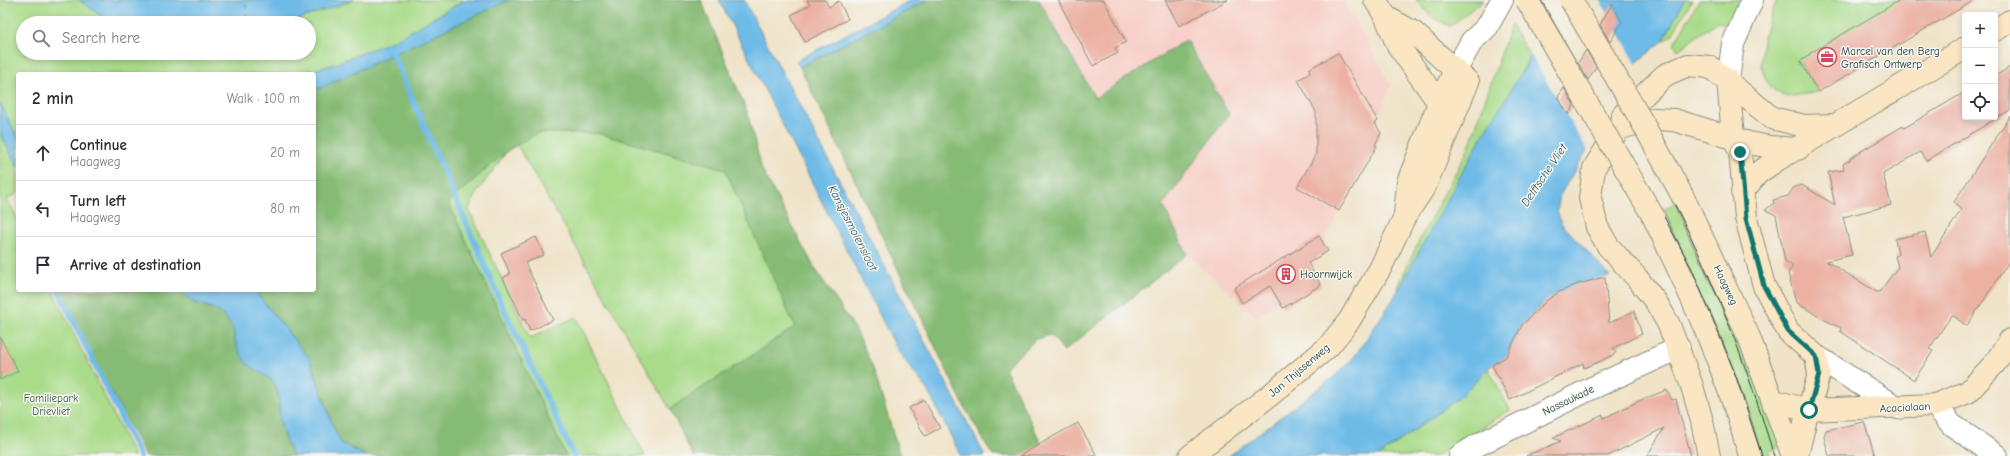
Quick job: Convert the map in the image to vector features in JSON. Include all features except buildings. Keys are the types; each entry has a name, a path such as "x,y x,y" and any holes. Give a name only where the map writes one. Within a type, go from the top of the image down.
{"street":[{"path":"1380,8 1413,32 1462,77 1472,41 1487,27 1502,0"},
{"path":"1527,0 1654,216 1714,348 1740,418 1750,456"},
{"name":"Haagweg","path":"1571,0 1641,120 1683,197 1738,312 1774,401 1793,456"},
{"path":"1752,0 1732,44 1728,80 1734,137 1740,152 1742,192 1746,218 1764,286 1788,331 1816,356 1898,408"},
{"path":"1380,8 1397,44 1448,107"},
{"path":"1998,28 2010,21"},
{"path":"1742,192 1758,173 1798,149 1833,125 1962,50"},
{"path":"1709,456 1702,421 1679,348 1656,302 1608,246 1597,227 1590,198 1594,168 1619,128 1623,115 1665,75 1688,65 1710,67 1728,80 1772,118 1804,126 1833,125"},
{"name":"Jan Thijssenweg","path":"1190,456 1269,396 1328,347 1349,321 1381,267 1404,218 1408,182 1448,107 1462,77"},
{"path":"1619,128 1654,118 1674,120 1734,137 1749,143 1770,147 1798,149"},
{"name":"Acacialaan","path":"1774,401 1809,410 1898,408 1935,405 1968,392 1995,363 2010,340"},
{"name":"Nassaukade","path":"1460,456 1476,446 1583,393 1679,348"},
{"path":"1797,456 1819,374 1816,356"},
{"path":"1935,405 1952,425 1997,456"}],"shaded area":[{"name":"Hoornwijck","path":"1039,0 1344,0 1391,85 1346,197 1308,278 1257,317 1187,254 1163,205 1229,114 1186,41 1095,98"}],"green space":[{"path":"0,0 513,0 316,73 316,72 16,72 16,134 0,103"},
{"path":"506,0 701,0 747,112 762,170 814,267 856,330 873,368 900,456 693,456 670,409 795,327 725,169 597,133 537,133 507,151 448,202 566,456 366,456 341,443 333,426 310,359 258,295 258,292 316,292 316,88"},
{"path":"928,0 1039,0 1095,98 1186,40 1229,114 1163,205 1187,254 1064,351 1051,335 1036,339 1005,368 1047,456 993,456 965,408 800,67"},
{"path":"1416,0 1484,0 1450,26 1433,18"},
{"path":"1684,0 1692,0 1672,35 1663,41"},
{"path":"1699,0 1744,0 1727,26 1718,21 1678,50 1674,44"},
{"path":"1777,0 1904,0 1800,62 1818,92 1786,97 1773,89 1766,79 1762,68 1762,45"},
{"path":"1511,25 1530,56 1399,290 1397,287 1420,239 1469,147"},
{"name":"Familiepark Drievliet","path":"0,132 16,164 16,194 7,199 16,216 16,292 53,292 134,456 0,456"},
{"path":"537,133 597,133 725,169 795,327 670,409 517,145"},
{"path":"507,151 475,195 469,210 530,338 576,317 645,456 566,456 448,202"},
{"path":"1679,200 1780,436 1777,448 1769,451 1770,456 1758,456 1657,214"},
{"path":"58,292 181,292 193,302 215,309 225,317 233,328 236,345 273,381 278,393 280,421 286,442 293,456 146,456"},
{"path":"1488,368 1510,410 1437,456 1379,456 1461,396"}],"water":[{"path":"79,0 354,0 308,16 101,16"},
{"path":"465,0 509,0 316,90 316,72 306,72 335,64 395,40"},
{"name":"Kansjesmolensloot","path":"719,0 744,0 985,456 961,456 928,391 898,351"},
{"path":"911,0 928,0 800,67 796,61"},
{"name":"Delftsche Vliet","path":"1566,0 1684,0 1663,41 1636,63 1608,115 1560,195 1557,211 1561,223 1610,276 1575,287 1546,302 1534,312 1524,324 1514,339 1506,357 1492,365 1461,396 1379,456 1229,456 1335,376 1354,357 1392,301 1476,147"},
{"path":"0,103 16,134 16,164 0,132"},
{"path":"181,292 258,292 258,295 310,359 333,426 341,443 366,456 293,456 286,442 280,421 278,393 273,381 246,363 236,345 233,328 225,317 215,309 193,302"}],"pier":[{"path":"1564,0 1600,0 1637,65 1610,116 1588,151 1531,55"}],"waterway":[{"path":"392,52 501,303 574,456"},
{"path":"59,292 140,456"}],"ferry route":[{"path":"246,0 246,16"}],"tram line":[{"path":"1541,0 1661,211 1692,269 1734,371 1762,456"},
{"path":"1561,0 1647,152 1704,264 1742,359 1774,456"}],"place":[{"name":"Marcel van den Berg Grafisch Ontwerp","path":"1827,57"},
{"name":"Hoornwijck","path":"1286,274"}],"route":[{"path":"1740,152 1742,192 1746,218 1764,286 1788,331 1816,356 1819,374 1809,410"}]}
